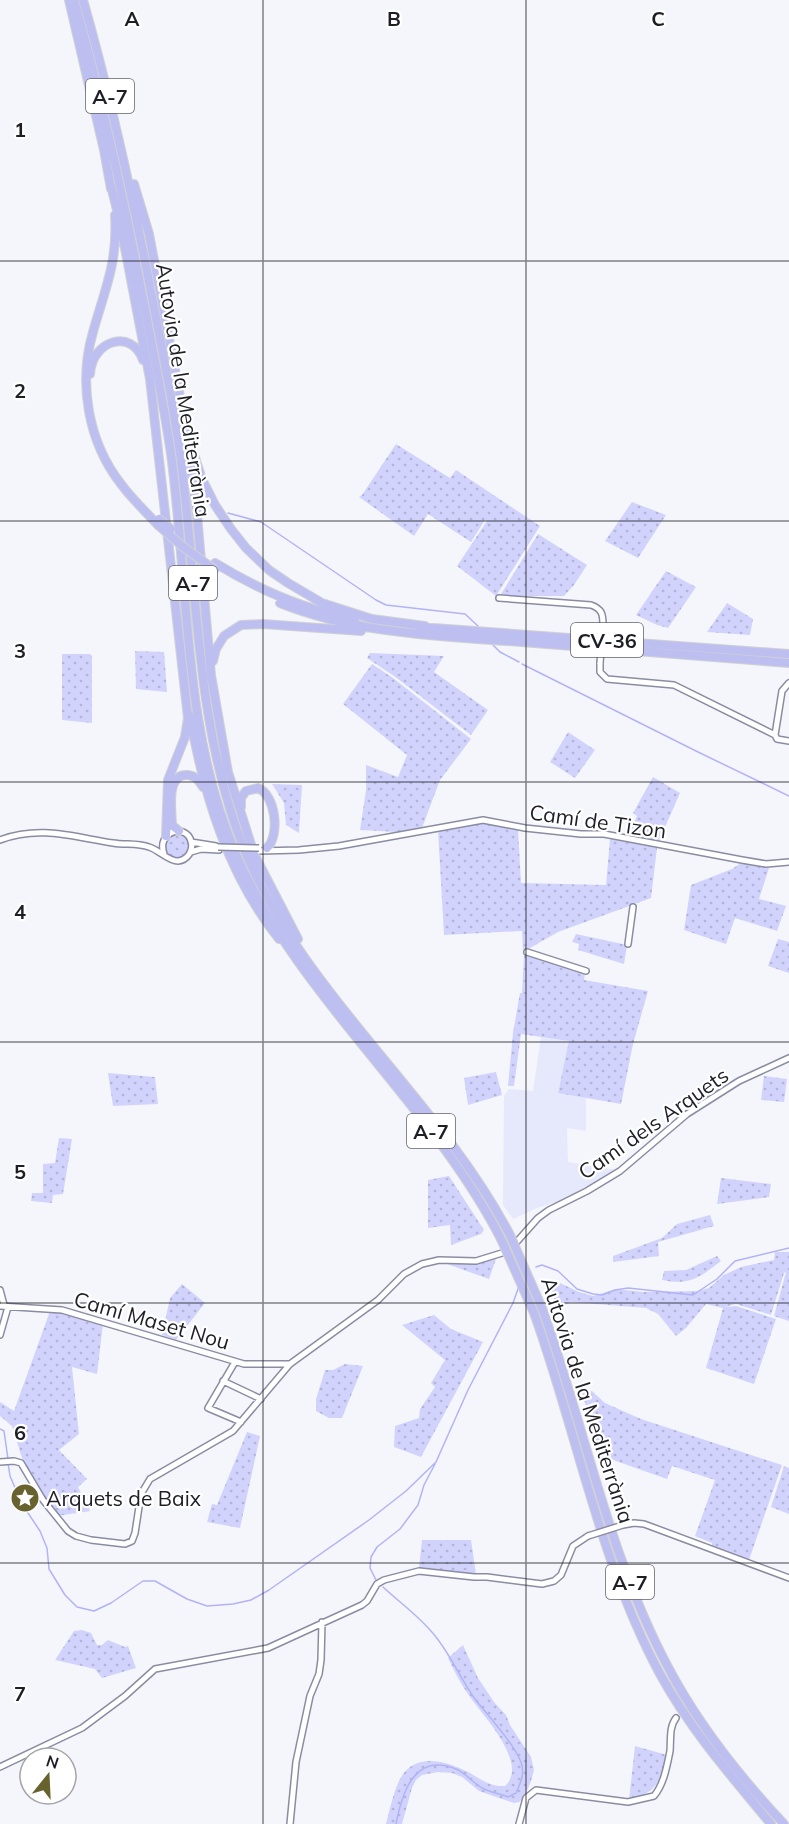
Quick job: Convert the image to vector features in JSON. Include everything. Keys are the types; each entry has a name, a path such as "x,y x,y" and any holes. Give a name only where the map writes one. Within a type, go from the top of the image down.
{"highway":[{"path":"69,0 120,222 141,329 163,482 188,718 185,736 168,780 164,839"},
{"name":"Autovia de la Mediterrània","path":"74,0 120,180 161,393 177,508 192,672 201,733 212,781 236,853 269,916 308,976 439,1142 470,1186 501,1239 534,1313 600,1528 637,1627 661,1674 687,1717 724,1768 771,1824"},
{"name":"Autovia de la Mediterrània","path":"83,0 125,161 169,383 178,438 202,668 211,731 221,777 246,852 282,922 303,953 356,1025 446,1136 482,1188 510,1235 542,1308 561,1362 609,1525 645,1620 668,1668 694,1711 731,1761 784,1824"},
{"path":"125,161 130,168 149,234 187,433 213,680 228,772 241,818 260,868 302,945 303,953"},
{"path":"111,186 116,235 113,267 92,334 87,360 86,385 89,415 97,441 120,483 182,546 270,599 333,621 371,628 465,638"},
{"path":"150,385 141,355 133,346 121,342 110,343 103,346 95,356 90,384 100,438 124,480 158,522"},
{"path":"187,433 202,479 215,505 246,548 269,570 304,594 339,609 372,619 425,626"},
{"path":"215,567 258,588 323,612 374,623 425,626"},
{"path":"213,680 216,649 229,632 242,625 263,624 465,638"},
{"name":"CV-36","path":"425,626 789,654"},
{"name":"CV-36","path":"465,638 789,663"},
{"path":"183,679 208,798"},
{"path":"179,831 172,825 172,788 176,780 190,775 197,778 202,785 250,899 301,972 308,976"},
{"path":"241,818 240,803 246,791 258,788 267,794 272,806 275,834 272,842 261,849"}],"street":[{"path":"499,598 591,605 600,610 603,615 600,672 607,679 674,685 775,735 777,739 789,741"},
{"path":"775,735 782,691 789,683"},
{"name":"Camí de Tizon","path":"191,852 218,848 299,850 339,846 483,820 525,828 604,834 750,862 766,864 789,862"},
{"path":"0,840 46,832 62,833 114,843 146,846 172,860 180,861 191,852 191,842 187,835 179,831 172,832 164,839 146,846"},
{"path":"164,839 164,854"},
{"name":"Camí de Tizon","path":"191,842 218,848"},
{"path":"628,944 633,907"},
{"path":"527,952 586,971"},
{"name":"Camí dels Arquets","path":"5,1461 21,1463 43,1500 68,1531 91,1540 125,1544 132,1540 135,1533 141,1494 150,1479 201,1448 226,1437 290,1364 378,1300 396,1280 411,1270 439,1260 476,1261 502,1253 513,1246 538,1218 613,1175 693,1110 739,1081 789,1058"},
{"path":"0,1290 4,1306 0,1335"},
{"name":"Camí Maset Nou","path":"4,1306 62,1310 235,1362 250,1365 290,1364"},
{"path":"235,1362 208,1407 241,1422"},
{"path":"223,1381 261,1399"},
{"path":"0,1767 82,1728 155,1670 259,1650 362,1605 377,1584 410,1572 423,1571 542,1584 554,1581 561,1575 573,1546 588,1536 634,1523 644,1524 789,1578"},
{"path":"290,1824 296,1762 310,1696 319,1674 322,1622"},
{"path":"519,1824 526,1798 536,1790 628,1802 654,1796 666,1770 672,1725 676,1718"}],"shaded area":[{"path":"396,444 450,478 456,470 540,526 496,596 457,566 487,521 485,520 471,542 428,514 414,536 359,497"},
{"path":"632,502 666,515 638,558 605,541"},
{"path":"538,534 587,565 564,596 501,594"},
{"path":"666,571 696,587 668,628 636,615"},
{"path":"727,603 753,619 750,635 707,632"},
{"path":"135,651 164,652 167,692 136,689"},
{"path":"370,653 444,656 434,672 488,710 471,735 367,658"},
{"path":"62,654 90,654 92,656 92,723 62,720"},
{"path":"372,664 471,739 440,780 422,828 398,832 360,830 366,790 366,765 398,777 407,755 343,704"},
{"path":"568,732 595,750 575,778 550,762"},
{"path":"653,777 680,793 658,843 628,837 637,816 633,813"},
{"path":"272,784 302,785 299,833 286,825 284,803"},
{"path":"470,824 489,824 518,830 521,883 606,885 610,839 657,848 651,898 558,932 523,952 522,931 444,935 438,830"},
{"path":"177,834 186,837 189,846 186,855 177,858 168,855 165,846 168,837"},
{"path":"741,863 769,868 759,899 786,906 777,931 735,918 726,944 684,930 691,885 732,869"},
{"path":"576,934 627,945 624,964 578,950 579,944 572,942"},
{"path":"778,939 789,942 789,973 768,966"},
{"path":"524,955 585,972 584,980 648,991 633,1044 621,1104 558,1093 569,1041 521,1034 514,1086 508,1086 513,1033 520,993 522,993"},
{"path":"541,1037 570,1041 558,1092 586,1098 586,1131 567,1128 568,1162 616,1170 565,1199 513,1219 503,1205 504,1096 509,1089 533,1091"},
{"path":"496,1072 502,1095 468,1105 464,1078"},
{"path":"108,1073 155,1077 158,1104 113,1106"},
{"path":"764,1076 787,1079 784,1102 761,1100"},
{"path":"59,1138 72,1139 63,1194 53,1195 52,1203 31,1201 32,1193 43,1193 43,1164 55,1163"},
{"path":"449,1176 484,1230 481,1234 451,1245 450,1225 428,1228 428,1180"},
{"path":"721,1178 771,1184 769,1197 717,1204"},
{"path":"710,1215 714,1226 658,1242 659,1256 613,1262 613,1256 662,1238 677,1224"},
{"path":"775,1252 789,1252 789,1321 774,1316 786,1272 771,1315 736,1304 724,1307 736,1306 776,1319 754,1384 706,1368 723,1308 706,1304 686,1328 676,1336 658,1314 646,1308 571,1302 558,1308 548,1286 558,1282 593,1296 616,1289 643,1292 697,1291 709,1288 724,1275 741,1267 774,1260"},
{"path":"717,1256 721,1261 694,1279 680,1282 662,1280 664,1271 686,1270"},
{"path":"496,1259 489,1279 447,1264 477,1263"},
{"path":"182,1284 205,1303 176,1340 162,1335 170,1298"},
{"path":"50,1311 103,1324 97,1374 72,1367 79,1434 59,1450 87,1479 78,1487 90,1511 57,1516 38,1490 22,1458 12,1426 0,1416 0,1402 14,1411"},
{"path":"434,1315 451,1329 483,1342 421,1457 394,1447 395,1426 419,1418 420,1409 435,1387 431,1383 445,1360 402,1325"},
{"path":"345,1364 363,1366 342,1418 329,1418 316,1411 316,1399 325,1370 333,1370"},
{"path":"592,1391 605,1403 641,1419 782,1465 749,1560 712,1546 712,1543 695,1536 715,1480 672,1466 667,1479 599,1455 582,1392"},
{"path":"247,1432 260,1436 240,1528 207,1522 212,1504 217,1505"},
{"path":"784,1466 789,1468 789,1514 771,1507"},
{"path":"422,1540 471,1540 476,1574 419,1568"},
{"path":"82,1630 91,1633 97,1645 102,1645 108,1640 125,1647 128,1646 136,1668 102,1678 95,1669 55,1660 74,1631"},
{"path":"463,1645 478,1678 506,1715 531,1757 534,1770 524,1798 514,1803 479,1791 462,1777 452,1773 438,1772 422,1775 412,1788 402,1824 386,1824 400,1779 414,1764 423,1761 443,1762 500,1786 505,1786 511,1776 512,1765 508,1752 465,1690 448,1658"},
{"path":"635,1746 667,1755 660,1779 652,1789 629,1800"}],"waterway":[{"path":"228,513 261,522 386,605 465,614 478,626"},
{"path":"493,645 500,652 519,662"},
{"path":"522,664 789,796"},
{"path":"536,1267 542,1265 558,1271 577,1289 593,1294 602,1295 628,1288 693,1295 717,1279 735,1261 789,1248"},
{"path":"8,1463 10,1476 22,1504 40,1531 47,1548 49,1569 65,1595 77,1607 94,1611 111,1603 143,1581 155,1581 187,1599 207,1606 251,1600 269,1590 369,1520 406,1491 436,1462 468,1390 513,1303 519,1286"},
{"path":"0,1429 4,1431 8,1459"},
{"path":"376,1580 370,1568 371,1557 377,1547 400,1529 418,1505 424,1485 435,1464"},
{"path":"383,1587 419,1618 437,1638 475,1699 512,1746 523,1770 516,1793 508,1797 482,1788 456,1769 442,1765 430,1766 412,1778 402,1800 396,1824"}],"place":[{"name":"Arquets de Baix","path":"25,1498"}]}
